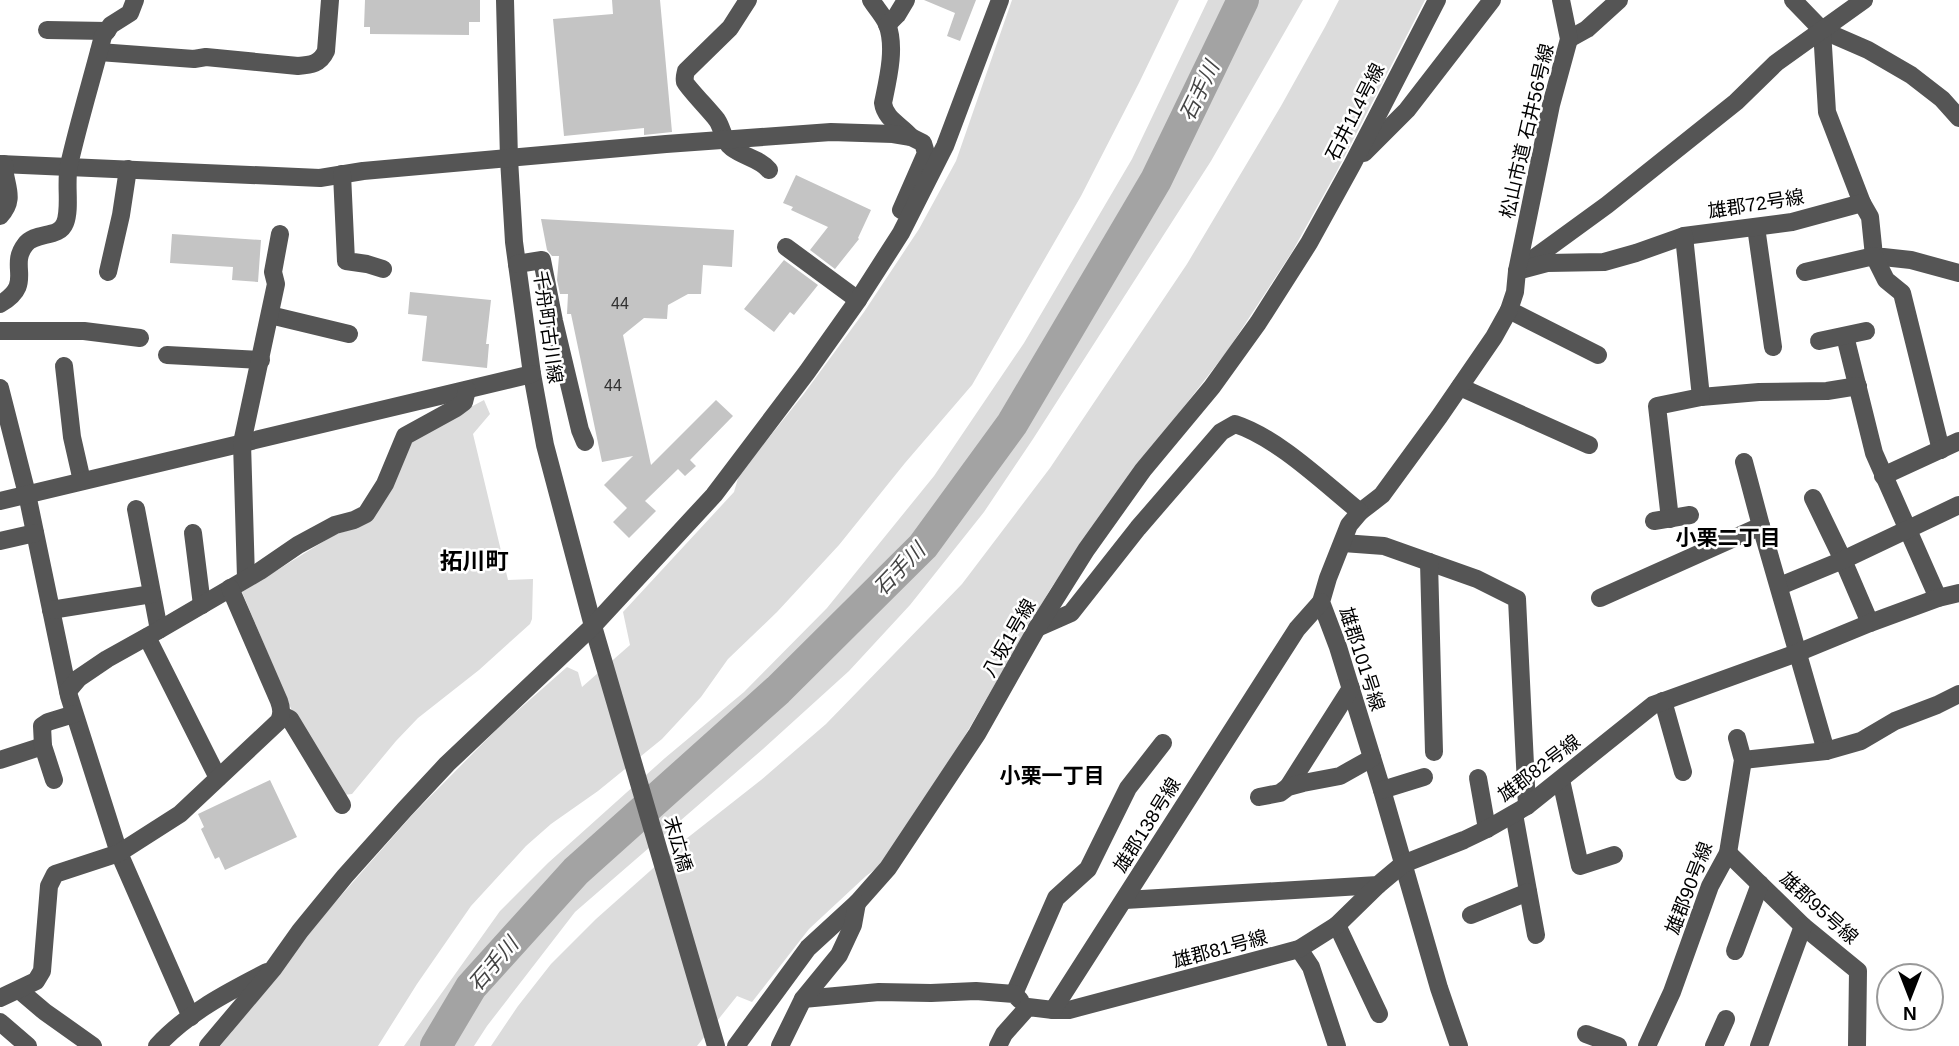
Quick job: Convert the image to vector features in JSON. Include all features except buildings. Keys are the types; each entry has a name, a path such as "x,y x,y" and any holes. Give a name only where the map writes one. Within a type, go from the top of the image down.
{"street":[{"path":"0,304 17,290 20,282 20,255 25,244 34,237 59,231 65,224 69,166 103,36 111,25 130,13 135,0"},
{"path":"99,52 194,59 206,57 298,66 314,64 323,58 326,51 330,0"},
{"name":"千舟町古川線","path":"505,0 514,242 532,374 545,445 601,653"},
{"path":"748,0 730,28 685,75 687,85 719,123 732,148 764,164 769,170"},
{"path":"871,0 887,25 891,50 884,111 911,137"},
{"path":"887,25 906,0"},
{"path":"208,1046 345,876 405,808 447,764 593,626 714,495 807,372 901,233 945,146 1000,0"},
{"name":"石井114号線","path":"1309,243 1437,0"},
{"path":"1352,165 1407,110 1492,0"},
{"name":"松山市道 石井56号線","path":"1460,387 1494,337 1509,310 1515,292 1551,105 1569,40 1561,0"},
{"path":"1569,40 1587,29 1619,0"},
{"path":"1793,0 1822,30 1868,50 1911,75 1942,99 1959,118"},
{"path":"1517,271 1607,205 1736,102 1776,63 1864,0"},
{"path":"47,30 107,31"},
{"path":"1822,30 1827,112 1861,203 1870,217 1874,256 1886,280 1902,293 1941,450"},
{"path":"0,216 9,199 2,164 320,178 363,171 831,132 893,134 911,137 923,143 926,153 897,218 901,233"},
{"path":"108,272 128,169"},
{"path":"342,174 346,261 383,270"},
{"name":"雄郡72号線","path":"1517,271 1547,263 1604,262 1684,236 1792,222 1861,203"},
{"path":"1756,227 1773,347"},
{"path":"246,578 242,443 276,284 273,272 280,234"},
{"path":"1684,236 1701,397"},
{"name":"八坂1号線","path":"736,1046 808,948 857,903 888,868 977,734 1037,628 1086,551 1143,470 1212,387 1309,243"},
{"path":"786,247 858,300"},
{"path":"1805,272 1874,256 1891,256 1959,273"},
{"path":"517,264 542,260 554,321 585,442"},
{"path":"1509,310 1598,355"},
{"path":"270,315 349,334"},
{"path":"0,331 84,331 140,338"},
{"path":"1819,341 1867,331"},
{"path":"1845,336 1874,453 1938,598"},
{"path":"172,361 261,360"},
{"path":"64,366 72,437 82,481"},
{"path":"0,501 532,374"},
{"path":"1690,515 1662,520 1657,406 1701,397 1759,392 1827,391 1858,386"},
{"path":"1460,387 1588,445"},
{"name":"雄郡101号線","path":"1453,1044 1382,790 1338,647 1321,603 1349,525 1360,512 1382,495 1460,387"},
{"path":"0,388 27,494 74,714 119,853 191,1017"},
{"path":"68,691 93,667 202,605 298,545 335,525 366,514 386,484 405,436 456,408 464,402 467,390"},
{"path":"1037,628 1071,613 1138,528 1221,432 1236,424 1252,429 1293,458 1360,512"},
{"path":"1883,475 1959,441"},
{"path":"1744,462 1826,751"},
{"path":"1813,498 1870,623"},
{"path":"1780,586 1843,560 1959,505"},
{"path":"136,509 152,594 153,634 218,778"},
{"path":"1600,598 1761,526"},
{"path":"0,541 35,533"},
{"path":"1343,543 1384,546 1477,579 1517,599 1520,810 1528,892 1536,935"},
{"path":"189,544 202,605"},
{"path":"1429,562 1434,751"},
{"path":"0,998 36,982 42,971 49,886 55,874 119,853 180,814 279,721 282,715 279,701 230,588"},
{"name":"雄郡82号線","path":"1378,885 1403,864 1487,829 1520,810 1653,705 1938,598 1959,593"},
{"path":"51,610 152,594"},
{"name":"雄郡138号線","path":"1053,1010 1297,629 1321,603"},
{"name":"末広橋","path":"601,653 716,1046"},
{"path":"1259,797 1280,793 1288,787 1350,688"},
{"path":"1743,760 1826,751 1861,741 1895,721 1959,694"},
{"path":"1663,701 1684,772"},
{"path":"54,780 43,746 41,726 74,714"},
{"path":"282,715 290,719 342,805"},
{"path":"1298,738 1314,748"},
{"name":"雄郡90号線","path":"1647,1046 1672,992 1710,886 1728,853 1743,760 1737,738"},
{"path":"1014,994 1056,898 1088,869 1128,788 1163,743"},
{"path":"0,760 43,746"},
{"path":"1288,787 1340,776 1372,758"},
{"path":"1382,790 1424,777"},
{"path":"1478,778 1487,829"},
{"path":"1561,780 1580,866 1614,855"},
{"name":"雄郡95号線","path":"1728,853 1803,926 1858,971 1857,1046"},
{"path":"1735,951 1760,884"},
{"path":"1125,900 1378,885"},
{"name":"雄郡81号線","path":"1053,1010 1069,1010 1298,949 1338,925 1378,885"},
{"path":"1471,915 1528,892"},
{"path":"780,1046 803,999 839,955 853,925 857,903"},
{"path":"1338,925 1379,1014"},
{"path":"1759,1046 1803,926"},
{"path":"1298,949 1311,967 1337,1046"},
{"path":"157,1046 166,1036 225,993 273,968"},
{"path":"19,990 93,1046"},
{"path":"803,999 880,992 976,991 1014,994 1028,1007 1053,1010"},
{"path":"998,1046 1004,1034 1028,1007"},
{"path":"174,1046 191,1017"},
{"path":"1714,1046 1726,1019"},
{"path":"0,1021 28,1046"},
{"path":"1586,1034 1618,1046"}],"shaded area":[{"path":"1012,0 1179,0 1081,196 972,385 839,545 777,612 728,659 701,697 662,739 598,791 551,824 526,846 471,906 378,1046 220,1046 278,976 309,932 413,814 500,726 567,667 578,672 582,687 630,645 623,612 734,492 739,475 803,395 864,312 919,229 956,161"},
{"path":"1208,0 1303,0 1211,161 984,512 910,605 849,671 575,912 474,1046 404,1046 500,911 548,863 665,758 744,692 827,608 934,476 1024,343 1132,159"},
{"path":"1339,0 1425,0 1292,252 1228,350 1123,485 1051,588 942,775 882,864 809,929 752,1002 737,996 697,1046 491,1046 551,964 596,919 686,839 826,724 962,584 1050,468 1187,264 1281,106"},
{"path":"484,400 490,414 473,434 508,580 533,579 532,619 530,624 479,670 418,718 352,794 343,795 295,718 242,592 334,535 355,528 410,439"}],"waterway":[{"name":"石手川","path":"436,1046 471,987 576,871 778,690 923,546 1012,424 1156,180 1243,0"}],"district":[{"name":"小栗二丁目","path":"1728,537"},
{"name":"拓川町","path":"474,561"},
{"name":"小栗一丁目","path":"1052,775"}]}
